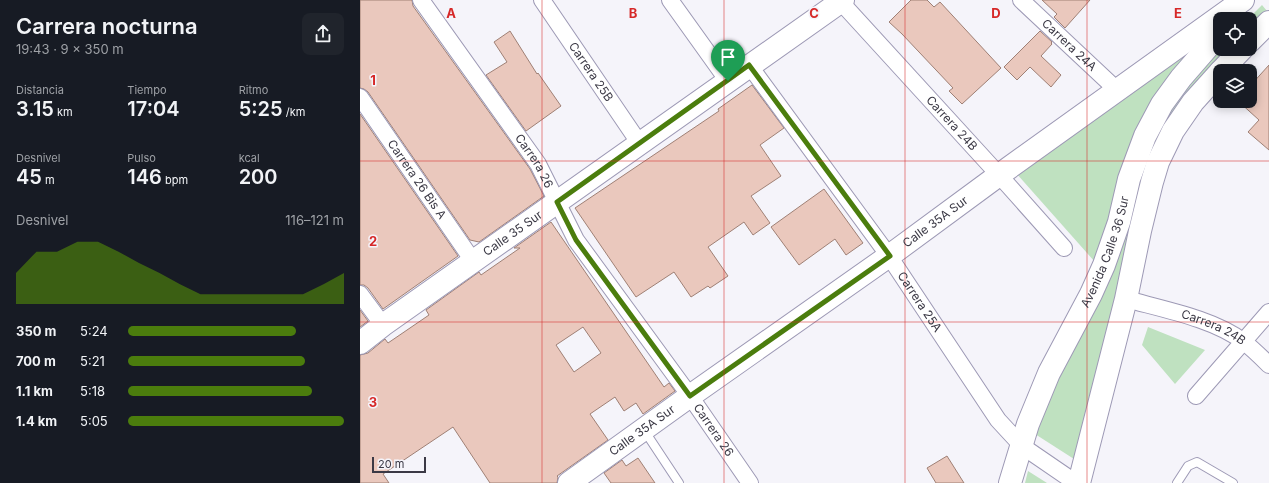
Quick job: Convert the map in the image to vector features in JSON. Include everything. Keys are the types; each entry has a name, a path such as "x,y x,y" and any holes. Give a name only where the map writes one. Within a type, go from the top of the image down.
{"street":[{"name":"Carrera 26","path":"421,0 538,164 576,240 690,396 750,483"},
{"name":"Carrera 25B","path":"542,0 640,144"},
{"path":"670,0 728,81"},
{"name":"Calle 35 Sur","path":"360,343 383,325 841,0"},
{"name":"Carrera 24B","path":"841,0 1064,248"},
{"name":"Carrera 24A","path":"1021,0 1117,90"},
{"name":"Calle 35A Sur","path":"569,483 890,256 999,175 1243,0"},
{"path":"1241,12 1252,0"},
{"path":"1257,34 1269,22"},
{"name":"Avenida Calle 36 Sur","path":"1007,479 1022,446 1028,424 1048,373 1091,294 1104,265 1117,228 1129,179 1145,136 1162,104 1213,41"},
{"name":"Avenida Calle 36 Sur","path":"1227,64 1235,56"},
{"name":"Carrera 25A","path":"749,65 890,256 998,420 1022,446 1078,483"},
{"name":"Avenida Calle 36 Sur","path":"1078,483 1126,299 1140,231 1158,162 1173,131 1193,102 1213,79"},
{"name":"Carrera 26 Bis A","path":"360,97 473,262"},
{"path":"360,294 383,325"},
{"name":"Carrera 24B","path":"1126,299 1219,327 1243,341 1269,365"},
{"path":"1196,396 1269,312"}],"lane":[{"path":"644,429 680,483"},
{"path":"1177,483 1188,466 1197,462 1233,483"}],"green space":[{"path":"1262,5 1267,11 1257,22 1257,12 1255,12"},
{"path":"1182,53 1186,58 1095,262 1016,173"},
{"path":"1214,56 1225,56 1218,64 1213,64 1213,70 1189,97 1074,459 1035,434 1142,165 1181,92"},
{"path":"1148,327 1205,350 1175,384 1142,345"},
{"path":"1028,471 1047,483 1025,483"}],"building":[{"path":"360,0 412,0 413,6 530,169 544,196 479,242 470,240 368,92 360,88"},
{"path":"911,0 927,0 934,7 940,2 1001,68 962,104 949,91 953,88 889,22"},
{"path":"1042,0 1090,0 1065,28 1054,17 1057,14"},
{"path":"510,31 537,74 538,73 561,106 526,131 486,75 507,62 494,42"},
{"path":"1040,31 1052,42 1052,44 1041,56 1061,75 1051,87 1030,67 1017,80 1004,67"},
{"path":"1269,65 1269,150 1248,132 1259,120 1246,108 1257,108 1257,78"},
{"path":"752,85 784,128 760,145 781,176 751,196 770,223 753,235 744,222 708,247 728,276 710,288 708,286 691,297 674,272 636,297 575,208 719,111 718,109"},
{"path":"360,114 458,256 383,309 368,288 364,285 360,285"},
{"path":"824,189 863,243 846,255 835,239 799,265 771,227"},
{"path":"551,222 664,387 669,383 675,391 643,414 636,403 624,411 615,397 590,414 608,440 557,476 557,483 490,483 453,427 383,474 389,483 360,483 360,355 368,353 385,339 388,343 429,315 426,310 479,272 481,275 520,248 514,248","holes":["583,327 601,353 574,372 556,345"]},
{"path":"360,310 368,321 360,327"},
{"path":"947,456 964,483 936,483 927,468"},
{"path":"638,458 655,483 611,483 604,473 622,460 626,466"}],"route":[{"path":"749,65 890,256 690,396 576,240 557,202 728,81 749,65"}]}
